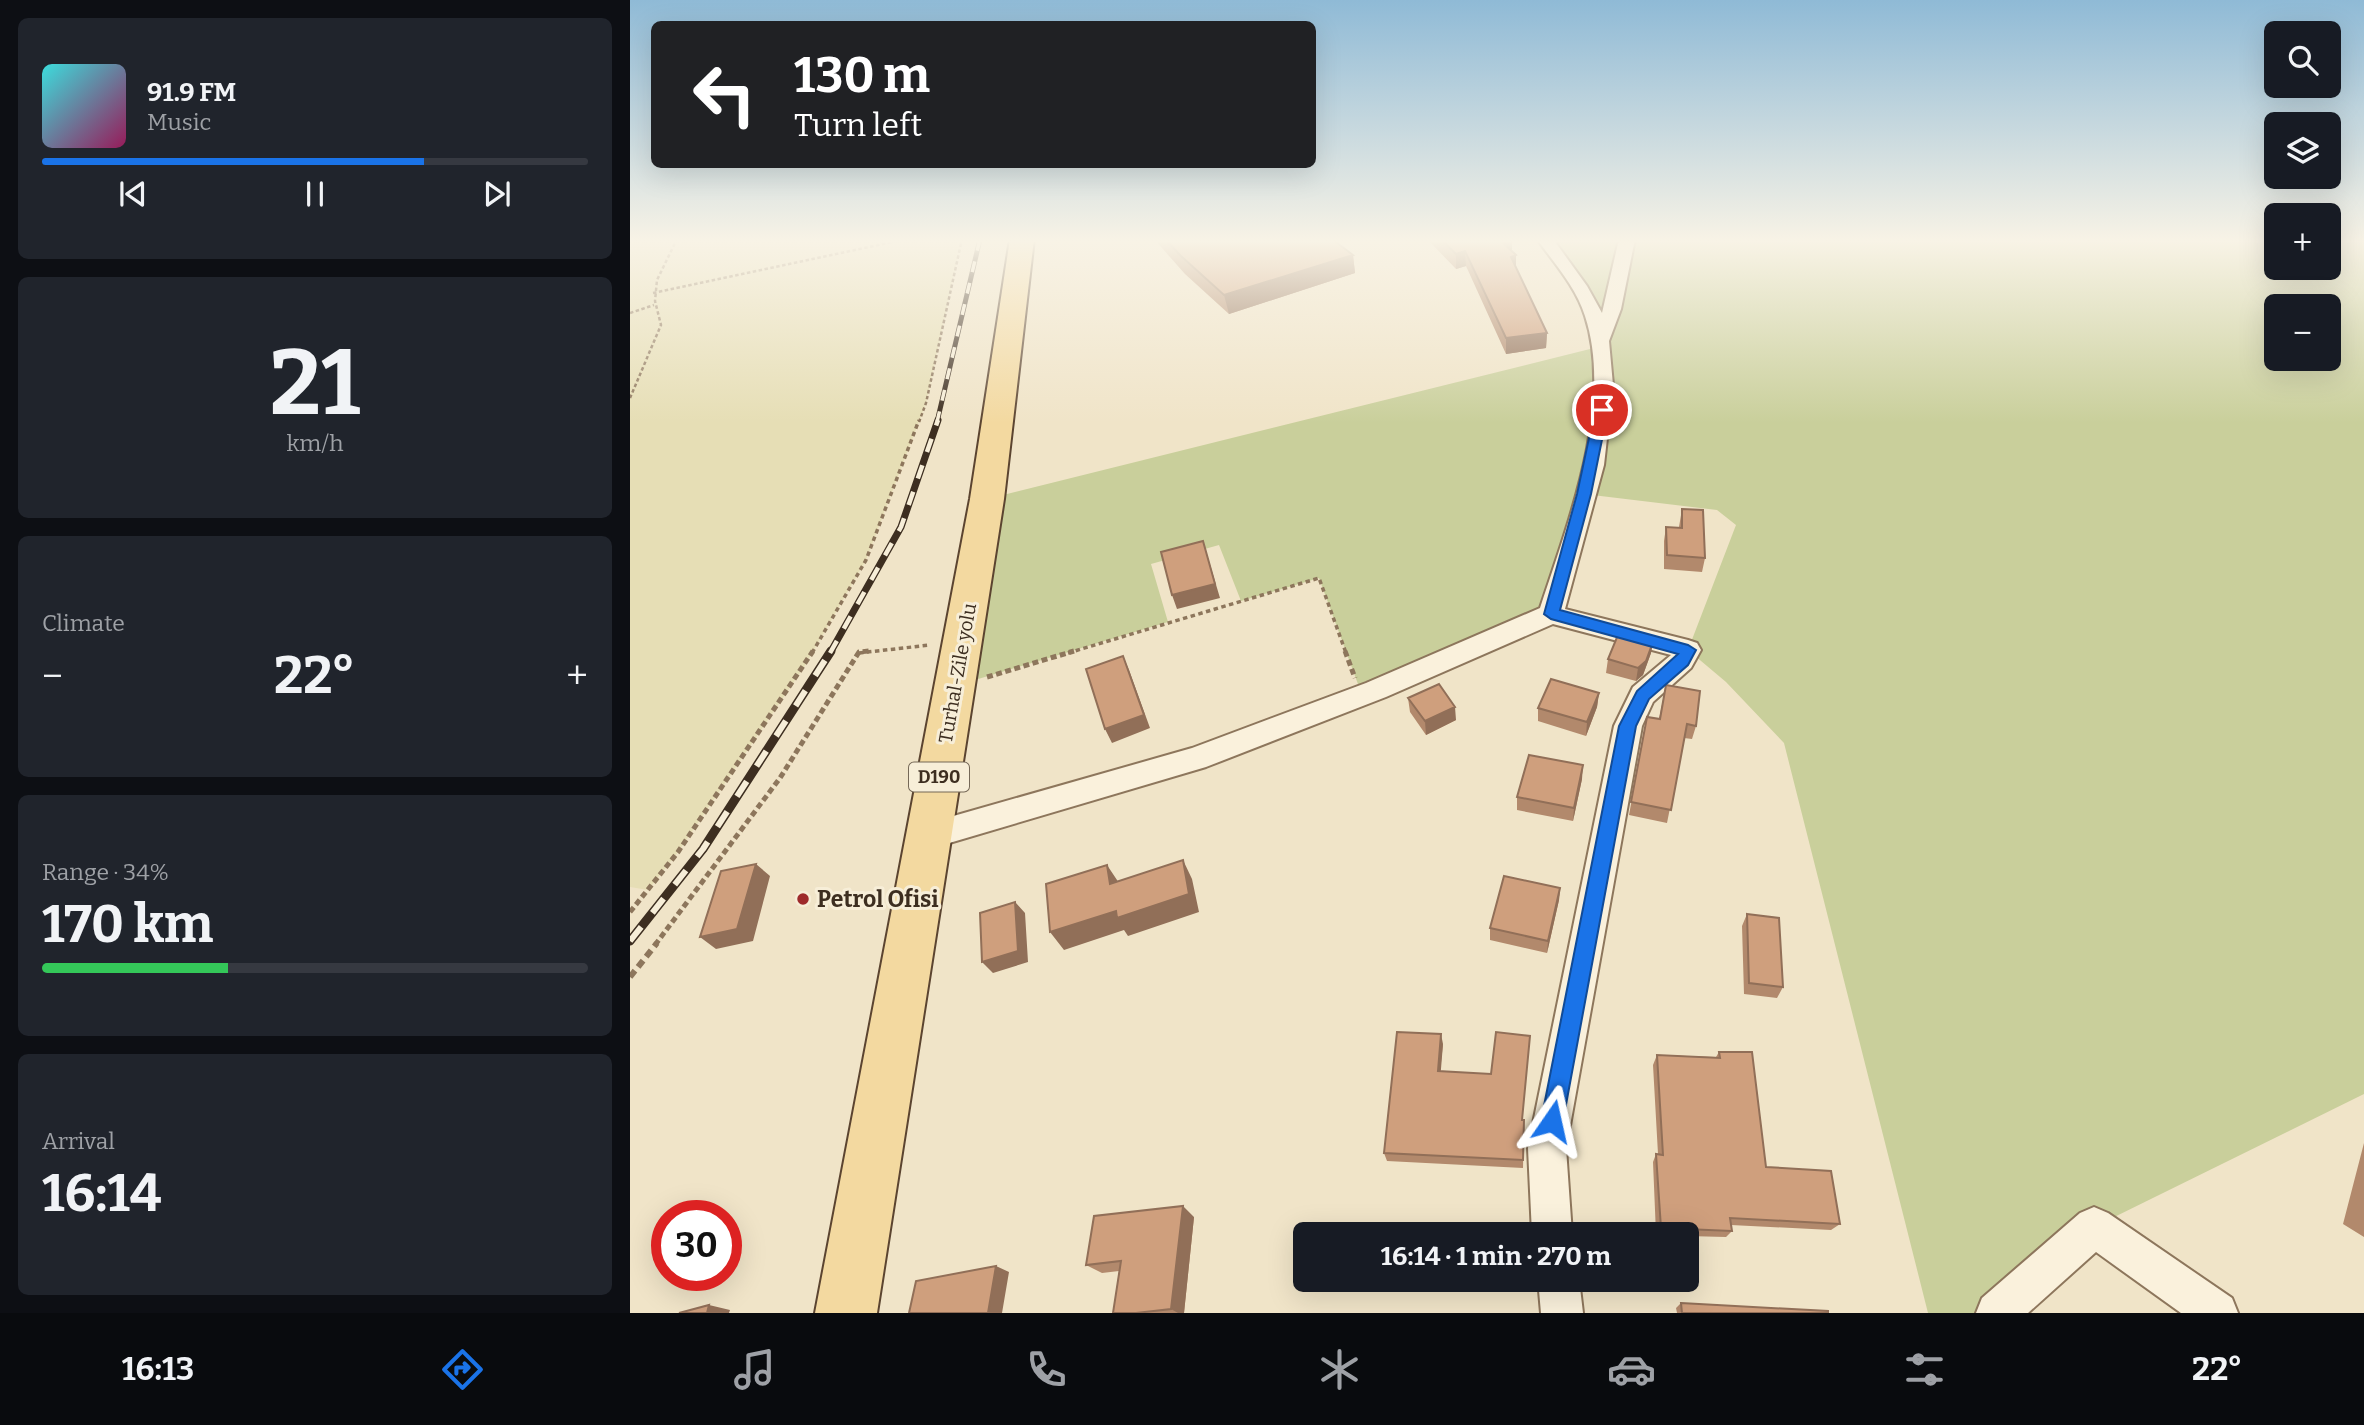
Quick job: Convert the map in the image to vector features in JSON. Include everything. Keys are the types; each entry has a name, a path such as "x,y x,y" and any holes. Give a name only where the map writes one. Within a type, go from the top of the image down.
{"main road":[{"name":"Turhal-Zile yolu","path":"846,1313 987,499 1015,300"}],"street":[{"path":"1551,614 1599,429 1604,390 1601,338 1587,300"},
{"path":"1601,338 1614,300"},
{"path":"929,836 1196,759 1362,695 1551,614 1688,650 1682,661 1643,695 1628,726 1547,1148 1551,1222"},
{"path":"1997,1313 2094,1227 2217,1313"},
{"path":"1560,1292 1562,1313"}],"path":[{"path":"630,398 660,325 654,300"},
{"path":"630,912 678,852 804,667 866,560 926,403 949,300"},
{"path":"630,313 654,305"},
{"path":"954,686 1319,578 1362,695"},
{"path":"630,977 727,853 794,759 859,652 962,643"}],"shaded area":[{"path":"630,300 949,300 926,403 866,560 804,667 678,852 648,890 630,887"}],"green space":[{"path":"1583,300 2264,300 2264,371 2341,371 2341,300 2364,300 2364,1094 2094,1227 1997,1313 1928,1313 1784,743 1726,682 1688,650 1736,525 1717,510 1584,494 1551,614 1362,695 1319,578 1241,601 1219,545 1151,564 1168,622 955,686 987,499 1602,346"}],"building":[{"path":"1488,300 1531,300 1547,333 1506,338"},
{"path":"1682,509 1703,510 1705,558 1667,555 1666,527 1682,528"},
{"path":"1203,541 1215,584 1172,595 1161,552"},
{"path":"1620,630 1654,639 1646,661 1638,668 1608,659"},
{"path":"1123,656 1144,715 1105,729 1086,669"},
{"path":"1551,679 1599,693 1587,722 1538,708"},
{"path":"1439,684 1455,707 1425,721 1408,698"},
{"path":"1666,685 1700,691 1696,726 1687,724 1671,810 1631,802 1647,717 1660,719"},
{"path":"1529,755 1583,765 1574,808 1517,797"},
{"path":"1183,860 1189,894 1117,918 1116,911 1050,932 1046,884 1107,865 1110,884"},
{"path":"756,864 737,929 700,937 721,871"},
{"path":"1504,876 1560,888 1548,941 1490,928"},
{"path":"1015,902 1018,951 982,962 980,913"},
{"path":"1747,914 1779,918 1783,987 1749,983"},
{"path":"1397,1032 1441,1034 1438,1071 1491,1074 1496,1032 1530,1036 1522,1120 1523,1160 1384,1153"},
{"path":"1719,1052 1752,1052 1766,1167 1831,1171 1840,1224 1730,1218 1732,1231 1699,1230 1699,1222 1661,1222 1656,1154 1663,1155 1657,1055 1720,1058"},
{"path":"1183,1206 1171,1309 1113,1313 1121,1261 1086,1265 1094,1216"},
{"path":"996,1266 988,1313 909,1313 916,1281"},
{"path":"1681,1303 1828,1311 1828,1313 1682,1313"},
{"path":"709,1305 707,1313 679,1313"}],"railway":[{"path":"937,422 966,300"},
{"path":"830,653 901,527 938,420"},
{"path":"630,941 703,849 831,651"}],"place":[{"name":"Petrol Ofisi","path":"803,899"}],"route":[{"path":"1552,1121 1628,726 1643,695 1682,661 1688,650 1551,614 1566,566 1602,410"}]}
